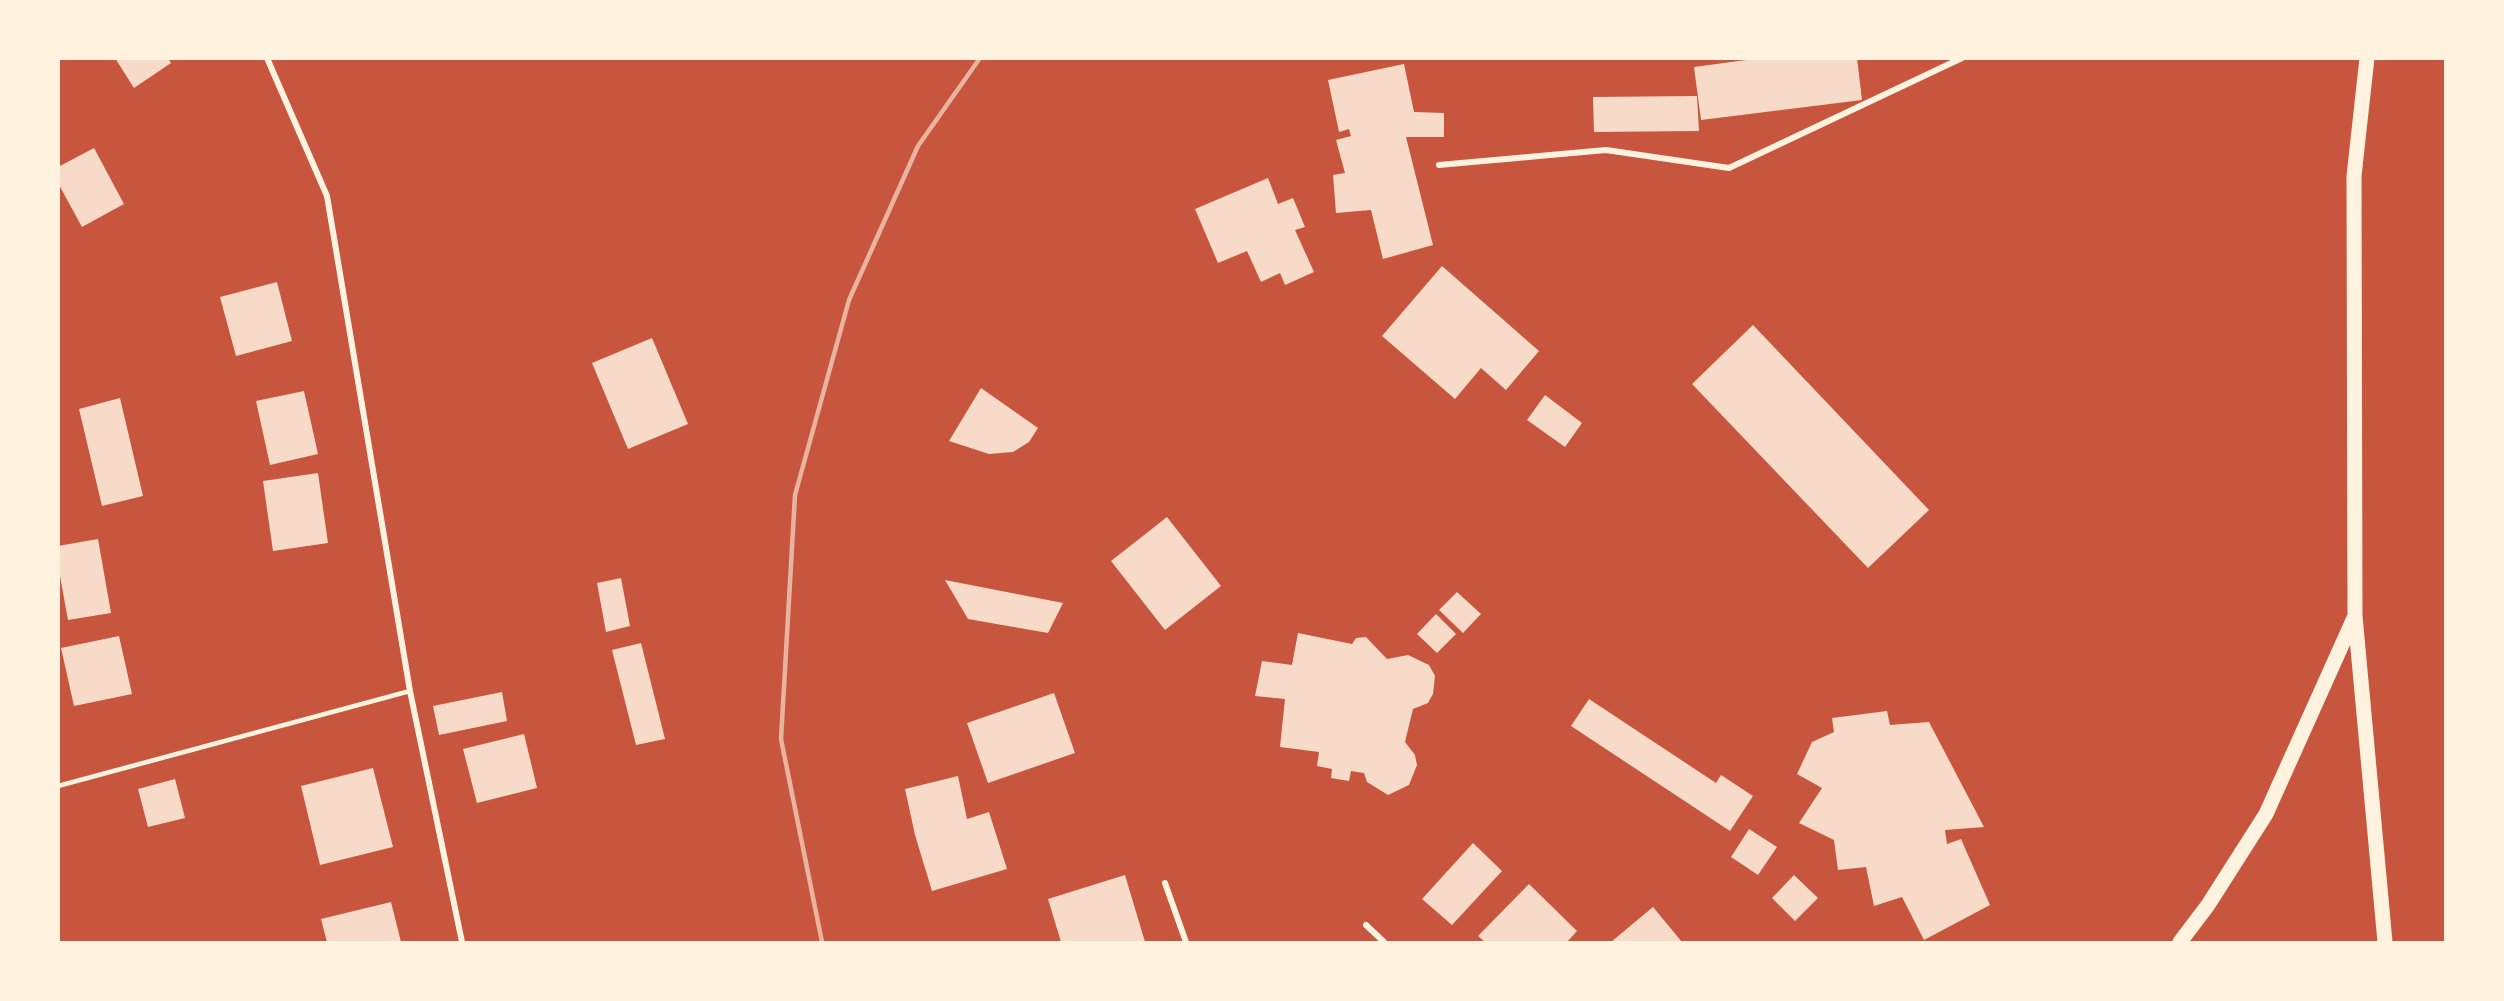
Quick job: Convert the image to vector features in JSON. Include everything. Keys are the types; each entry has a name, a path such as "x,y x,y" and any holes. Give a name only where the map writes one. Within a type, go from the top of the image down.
{"main road":[{"path":"2367,58 2354,176 2355,616 2385,942"},
{"path":"2180,942 2208,905 2266,814 2355,616"}],"street":[{"path":"267,58 327,196 410,691 462,942"},
{"path":"1439,165 1605,150 1730,168 1962,58"},
{"path":"1165,883 1186,942"},
{"path":"1366,925 1384,942"}],"lane":[{"path":"58,786 410,691"}],"building":[{"path":"115,58 168,58 171,63 134,88"},
{"path":"1761,58 1857,58 1862,100 1701,120 1694,67"},
{"path":"1404,64 1414,112 1444,113 1444,137 1406,137 1433,245 1383,259 1371,210 1336,213 1333,175 1345,173 1336,140 1351,136 1349,129 1339,132 1328,80"},
{"path":"1697,96 1699,131 1594,132 1593,97"},
{"path":"94,148 124,204 82,227 58,183 58,167"},
{"path":"1268,178 1278,204 1293,198 1305,227 1295,230 1314,272 1285,285 1280,273 1261,282 1247,251 1218,263 1195,209"},
{"path":"1442,266 1539,351 1506,390 1481,368 1455,399 1382,336"},
{"path":"277,282 292,341 236,356 220,297"},
{"path":"1753,325 1929,510 1868,568 1692,384"},
{"path":"652,338 688,424 628,449 592,363"},
{"path":"981,388 1038,428 1029,442 1013,452 989,454 949,441"},
{"path":"304,391 318,454 270,465 256,401"},
{"path":"1545,395 1582,423 1565,447 1527,420"},
{"path":"120,398 143,496 102,506 79,409"},
{"path":"318,473 328,543 273,551 263,481"},
{"path":"1167,517 1221,586 1165,630 1111,561"},
{"path":"98,539 111,613 68,620 58,565 58,546"},
{"path":"621,578 630,626 606,632 597,583"},
{"path":"945,580 1063,603 1048,633 968,619"},
{"path":"1457,592 1481,614 1463,633 1439,610"},
{"path":"1436,614 1456,634 1437,653 1417,634"},
{"path":"1298,633 1352,644 1356,638 1366,637 1387,659 1408,655 1429,665 1435,676 1433,694 1428,703 1413,709 1405,742 1415,755 1417,765 1409,785 1388,795 1367,782 1364,773 1351,771 1349,781 1331,778 1332,769 1317,766 1319,752 1280,747 1285,699 1255,696 1262,661 1292,665"},
{"path":"119,636 132,694 74,706 61,648"},
{"path":"641,643 665,739 636,745 612,650"},
{"path":"502,692 507,721 439,735 433,706"},
{"path":"1054,693 1075,753 988,783 967,723"},
{"path":"1589,699 1716,783 1721,775 1753,796 1730,831 1571,726"},
{"path":"1887,711 1890,725 1929,722 1984,827 1945,830 1947,844 1961,839 1990,905 1924,940 1902,897 1874,906 1866,867 1838,870 1834,840 1799,823 1822,788 1797,774 1812,742 1834,732 1832,718"},
{"path":"524,734 537,788 477,803 463,749"},
{"path":"373,768 393,847 320,865 301,786"},
{"path":"958,776 967,819 989,812 1007,869 932,891 915,835 905,789"},
{"path":"175,779 185,818 148,827 138,789"},
{"path":"1749,829 1777,847 1758,875 1731,857"},
{"path":"1473,843 1502,871 1452,925 1422,899"},
{"path":"1125,875 1145,942 1061,942 1048,899"},
{"path":"1794,875 1818,898 1795,921 1772,898"},
{"path":"1529,884 1577,931 1567,942 1485,942 1478,936"},
{"path":"391,902 401,942 327,942 321,919"},
{"path":"1653,907 1682,942 1611,942"}],"railway":[{"path":"822,942 781,739 795,495 849,300 918,146 980,58"}]}
